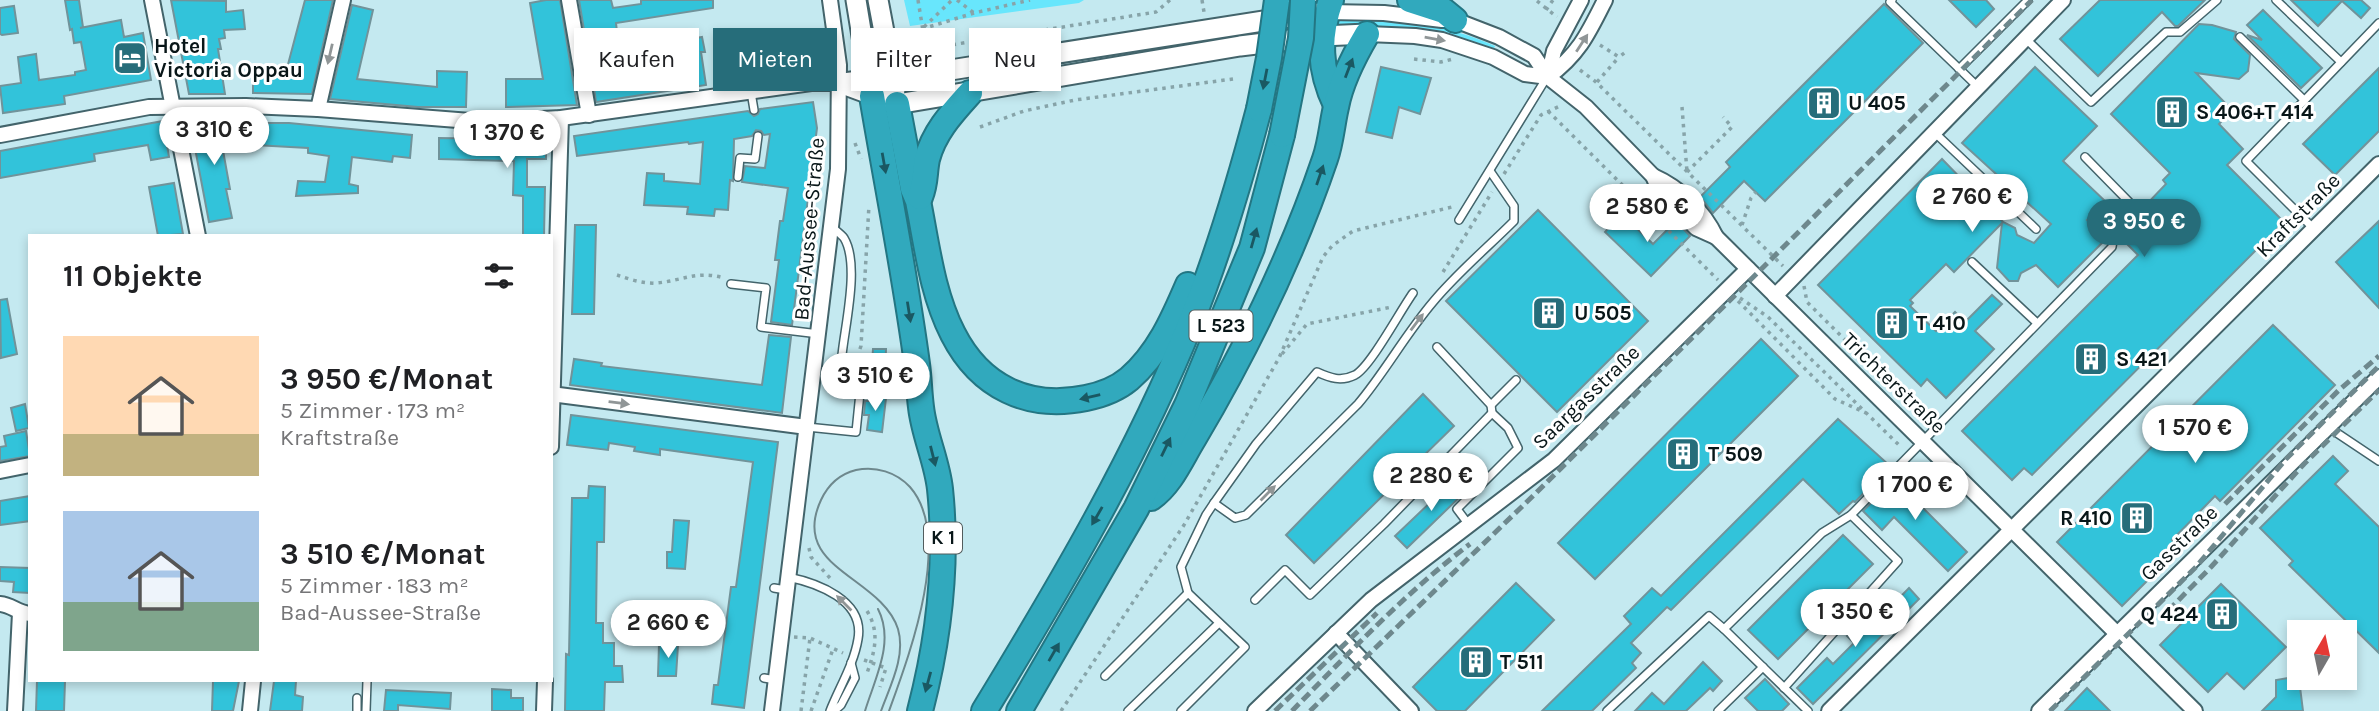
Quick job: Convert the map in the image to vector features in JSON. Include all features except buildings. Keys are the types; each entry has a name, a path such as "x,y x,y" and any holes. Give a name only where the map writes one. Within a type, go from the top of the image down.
{"highway":[{"name":"L 523","path":"984,711 1123,469 1191,322 1240,179 1259,109 1277,0"},
{"name":"L 523","path":"1019,711 1136,509 1187,405 1230,304 1252,248 1282,135 1301,38 1303,0"},
{"path":"1410,0 1444,11 1455,20"},
{"path":"1329,6 1322,36 1326,84 1336,105"},
{"path":"1136,509 1163,489 1208,414 1282,269 1328,151 1336,105 1355,55 1367,34"},
{"name":"K 1","path":"871,91 917,365 923,423 940,489 943,535 941,600 937,637 920,711"},
{"path":"918,201 926,184 926,162 936,135 970,93"},
{"path":"897,104 940,304 954,336 972,363 995,384 1012,393 1040,402 1070,401 1101,395 1128,380 1147,361 1167,333 1189,282 1218,246"}],"street":[{"path":"152,0 198,234"},
{"path":"318,109 343,0"},
{"path":"569,0 589,115"},
{"name":"Bad-Aussee-Straße","path":"772,711 770,679 820,334 838,169 840,83 838,48 830,0"},
{"name":"K 1","path":"856,0 861,28"},
{"path":"878,0 883,28"},
{"path":"1548,77 1554,51 1581,0"},
{"path":"876,91 897,104 1240,46 1322,36 1367,34 1442,40 1493,57 1525,74 1548,77 1569,62 1605,0"},
{"path":"1775,296 2063,0"},
{"path":"955,68 1329,6 1455,20 1499,37 1534,56 1548,77"},
{"name":"Trichterstraße","path":"1548,77 1586,107 1653,176 1660,192 1696,228 1716,237"},
{"path":"840,83 851,85"},
{"path":"0,135 149,107 246,106 318,109 483,121 589,115 751,91"},
{"path":"895,91 897,104"},
{"path":"553,363 561,118"},
{"name":"Kraftstraße","path":"1829,711 2014,530 2379,163"},
{"name":"Trichterstraße","path":"1653,176 1670,183 1691,202 1707,219 1716,237 2195,711"},
{"name":"Saargasstraße","path":"1255,711 1371,600 1554,460 1748,269"},
{"name":"Gasstraße","path":"2039,711 2379,377"},
{"path":"553,394 807,427"},
{"path":"0,471 28,466"},
{"path":"0,604 10,605 25,614 15,711"},
{"path":"1336,634 1411,711"},
{"path":"250,711 253,682"},
{"path":"544,711 545,682"}],"lane":[{"path":"1892,0 1890,2 1978,87"},
{"path":"1959,69 2028,0"},
{"path":"2025,38 2091,102 2166,32 2180,32 2217,0"},
{"path":"2276,0 2341,62"},
{"path":"2314,229 2246,161 2379,23"},
{"path":"2241,37 2304,100"},
{"path":"1461,216 1548,77"},
{"path":"751,91 754,110"},
{"path":"1934,132 2036,229"},
{"path":"738,177 740,158 755,159 758,136"},
{"path":"1724,629 1822,533 1851,515 2112,247 2116,222 2132,205 2085,157"},
{"path":"1214,503 1235,518 1246,515 1358,404 1433,301 1514,221 1514,206 1490,171"},
{"path":"807,427 856,432 861,383 857,372 842,355 851,259 844,238 832,227"},
{"path":"1972,262 2037,323"},
{"path":"730,284 766,288 761,327 820,334"},
{"path":"1181,711 1245,648 1188,593 1181,567 1206,515 1256,444 1317,372 1329,378 1342,379 1363,369 1413,293"},
{"path":"1437,347 1508,428 1518,448 1457,509 1469,525"},
{"path":"1255,600 1285,570 1310,595 1384,524 1516,380"},
{"path":"2329,425 2379,461"},
{"path":"1784,688 1898,561 1851,515"},
{"path":"783,585 812,582 842,600 850,608 859,629 851,661 837,695 836,710"},
{"path":"1105,676 1188,593"},
{"path":"1607,711 1709,616 1808,711"},
{"path":"1128,711 1219,622"},
{"path":"836,710 855,678 851,661"},
{"path":"1718,711 1763,667"},
{"path":"366,711 367,682"},
{"path":"357,698 357,711"}],"path":[{"path":"918,0 922,28"},
{"path":"923,28 954,0 974,13"},
{"path":"925,28 1030,0"},
{"path":"955,44 1156,12 1170,0"},
{"path":"1202,0 1204,12"},
{"path":"1546,10 1553,0"},
{"path":"1537,1 1560,19"},
{"path":"1601,45 1619,57"},
{"path":"1597,82 1626,51"},
{"path":"1414,60 1441,62"},
{"path":"1583,72 1597,82 1803,285 1807,302 1934,428"},
{"path":"980,127 1024,111 1075,100 1233,79"},
{"path":"1682,107 1688,173"},
{"path":"1061,711 1185,525 1279,358 1323,257 1332,246 1353,231 1368,226 1453,207 1461,216 1475,220 1541,115 1548,111 1835,399 1866,413"},
{"path":"1688,173 1732,127 1723,117"},
{"path":"1742,226 1751,198 1756,192"},
{"path":"861,346 868,196"},
{"path":"617,275 646,283 658,283 687,275 706,275 721,277 730,284"},
{"path":"1727,289 1768,317 1909,455"},
{"path":"1279,358 1307,324"},
{"path":"793,636 810,638 833,649 811,711"},
{"path":"801,711 810,638"}],"shaded area":[{"path":"904,0 1084,0 1079,3 910,26"},
{"path":"1335,18 1417,23 1456,32 1495,46 1493,51 1335,30"}],"tram line":[{"path":"881,711 899,660 898,629 888,611 874,596 827,557 817,542 814,523 821,500 831,485 845,474 863,469 892,474 910,487 923,509 928,535 924,597 907,660 889,711"},
{"path":"865,711 884,647 885,634 878,609"}],"railway":[{"path":"1310,711 1535,494 2032,0"},
{"path":"2225,504 2339,390 2379,356"},
{"path":"2050,711 2196,567 2286,459 2379,366"},
{"path":"2168,611 2304,464 2379,390"},
{"path":"1292,711 1400,603 1470,544"},
{"path":"1275,711 1377,613"}],"place":[{"name":"Hotel Victoria Oppau","path":"130,58"},
{"name":"U 405","path":"1824,103"},
{"name":"S 406+T 414","path":"2172,112"},
{"name":"U 505","path":"1549,313"},
{"name":"T 410","path":"1892,323"},
{"name":"S 421","path":"2091,359"},
{"name":"T 509","path":"1683,454"},
{"name":"R 410","path":"2137,518"},
{"name":"Q 424","path":"2222,614"},
{"name":"T 511","path":"1476,662"}]}
